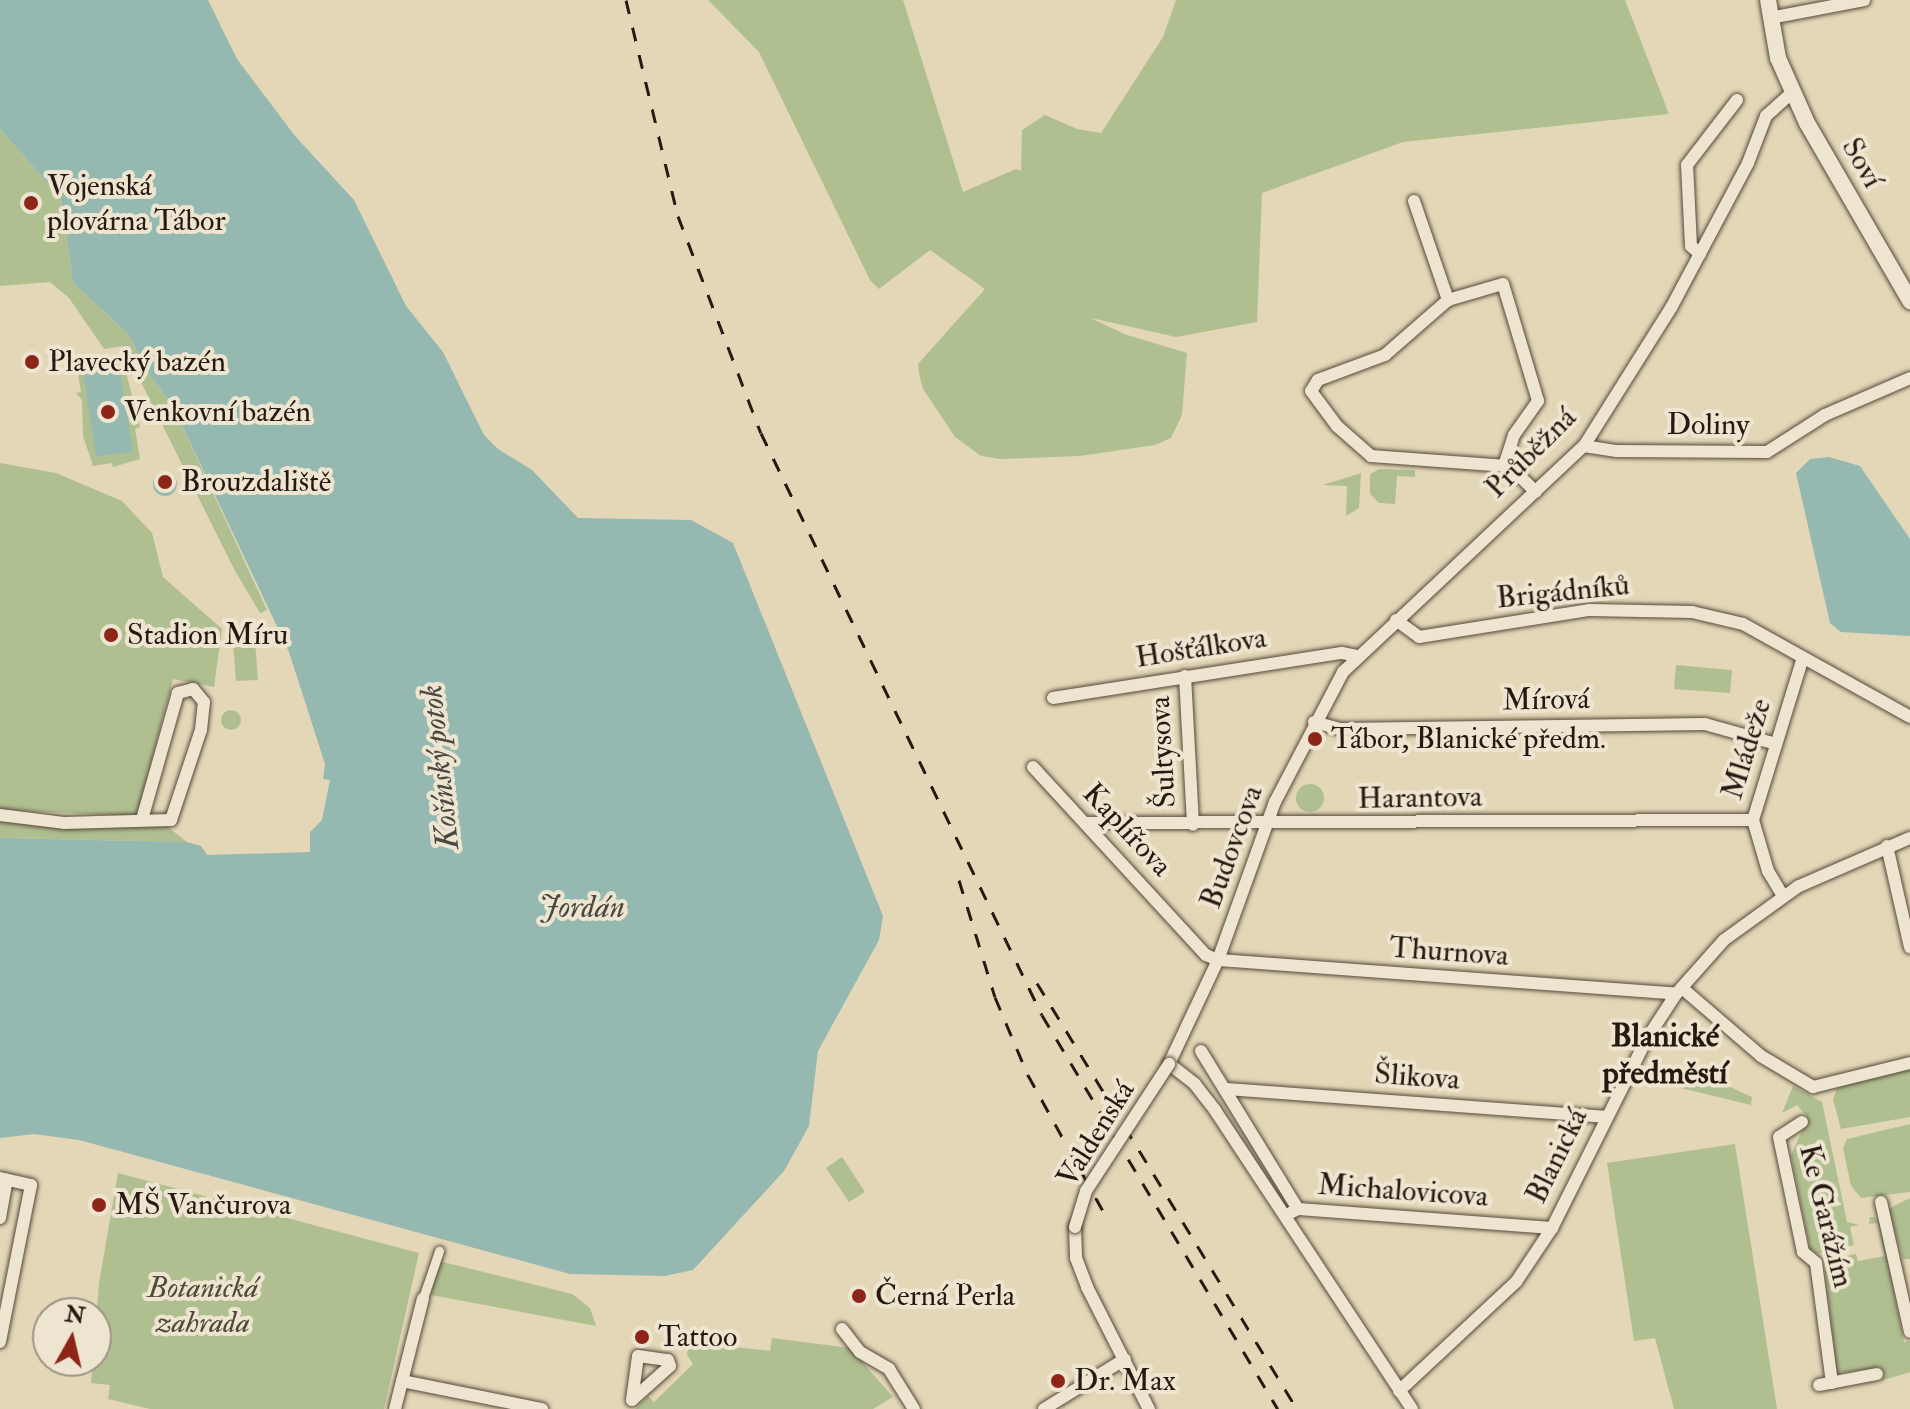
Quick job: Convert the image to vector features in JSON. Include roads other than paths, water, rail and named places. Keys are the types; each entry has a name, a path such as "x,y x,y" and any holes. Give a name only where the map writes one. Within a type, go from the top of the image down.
{"main road":[{"path":"1768,0 1770,18 1793,92"},
{"name":"Soví","path":"1793,92 1910,301"}],"street":[{"path":"1770,18 1864,0"},
{"name":"Průběžná","path":"1357,656 1584,446 1700,254 1766,116 1793,92"},
{"path":"1700,254 1691,246 1687,165 1737,100"},
{"path":"1414,201 1448,300"},
{"path":"1507,466 1514,435 1538,401 1503,284 1448,300 1385,355 1318,380 1311,391 1337,426 1371,456 1507,466 1536,492"},
{"name":"Doliny","path":"1584,446 1617,451 1767,452 1825,415 1910,378"},
{"name":"Brigádníků","path":"1396,620 1419,637 1590,610 1692,612 1743,624 1802,661 1910,717"},
{"name":"Hošťálkova","path":"1053,698 1342,653 1357,656"},
{"name":"Budovcova","path":"1169,1064 1218,960 1265,825 1314,722 1357,656"},
{"name":"Mládeže","path":"1783,896 1768,871 1753,820 1802,661"},
{"name":"Šultysova","path":"1185,676 1193,825"},
{"path":"0,815 64,823 142,819 164,823 175,815 201,730 204,702 193,689 178,693 142,819"},
{"name":"Mírová","path":"1314,722 1341,729 1705,724 1776,744"},
{"name":"Kaplířova","path":"1033,767 1206,955 1218,960"},
{"name":"Harantova","path":"1087,823 1265,825 1753,820"},
{"name":"Blanická","path":"1399,1391 1516,1282 1552,1228 1605,1117 1679,991 1724,940 1783,896 1910,838"},
{"path":"1887,846 1910,947"},
{"name":"Thurnova","path":"1218,960 1679,991"},
{"path":"1679,991 1761,1056 1813,1087 1910,1063"},
{"path":"1201,1051 1226,1089 1292,1212 1412,1409"},
{"path":"1169,1064 1202,1091 1292,1212"},
{"name":"Valdenská","path":"1149,1409 1076,1258 1075,1227 1086,1191 1169,1064"},
{"name":"Šlikova","path":"1226,1089 1605,1117"},
{"name":"Ke Garážím","path":"1802,1122 1779,1137 1803,1252 1816,1263 1825,1384 1877,1374"},
{"path":"0,1218 4,1179 31,1185 0,1338"},
{"path":"1881,1202 1910,1332"},
{"name":"Michalovicova","path":"1292,1212 1552,1228"},
{"path":"395,1409 423,1298 439,1251"},
{"path":"842,1329 860,1352 889,1369 914,1409"},
{"path":"1044,1409 1125,1359"},
{"path":"402,1381 542,1409"}],"water":[{"name":"Jordán","path":"0,0 208,0 237,59 295,136 354,200 406,306 443,352 484,435 498,449 532,470 578,518 691,520 733,543 883,916 879,940 818,1051 809,1126 784,1171 693,1270 665,1276 570,1274 79,1140 34,1134 0,1138 0,838 187,842 201,846 207,855 310,852 310,832 322,820 330,780 323,779 325,764 289,652 172,404 145,369 129,335 73,283 61,198 0,129"},
{"name":"Venkovní bazén","path":"119,365 133,452 96,456 83,371"},
{"path":"1829,457 1860,466 1910,539 1910,636 1841,632 1830,623 1796,473 1810,459"},
{"name":"Brouzdaliště","path":"165,472 174,475 177,484 174,493 165,496 156,493 153,484 156,475"}],"railway":[{"path":"626,0 678,216 761,433 1042,1015 1278,1409"},
{"path":"959,880 995,997 1028,1075 1107,1218"},
{"path":"1037,983 1297,1409"}],"place":[{"name":"Vojenská plovárna Tábor","path":"31,203"},
{"name":"Plavecký bazén","path":"32,362"},
{"name":"Venkovní bazén","path":"108,412"},
{"name":"Brouzdaliště","path":"165,482"},
{"name":"Stadion Míru","path":"111,635"},
{"name":"Tábor, Blanické předm.","path":"1315,739"},
{"name":"MŠ Vančurova","path":"99,1205"},
{"name":"Černá Perla","path":"859,1296"},
{"name":"Tattoo","path":"642,1337"},
{"name":"Dr. Max","path":"1058,1381"}],"district":[{"name":"Blanické předměstí","path":"1665,1056"}],"water label":[{"name":"Košínský potok","path":"440,767"}],"park label":[{"name":"Botanická zahrada","path":"203,1305"}]}
